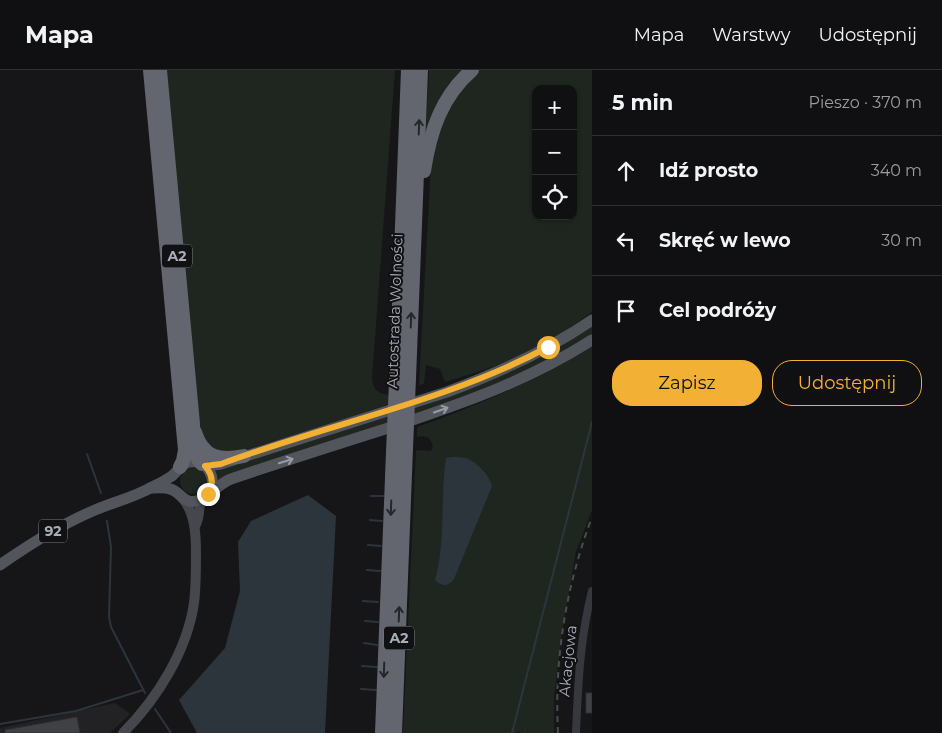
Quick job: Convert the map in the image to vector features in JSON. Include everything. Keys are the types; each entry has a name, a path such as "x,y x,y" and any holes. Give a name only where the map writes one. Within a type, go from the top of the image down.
{"highway":[{"name":"A2","path":"150,70 185,450 183,461 178,469"},
{"name":"A2","path":"160,70 194,450 197,458 204,465"},
{"name":"A2","path":"402,70 401,102 405,140"},
{"name":"Autostrada Wolności","path":"382,733 402,380 405,140 408,70"},
{"name":"Autostrada Wolności","path":"402,380 414,246 421,70"},
{"name":"A2","path":"414,246 421,226 424,172 435,124 448,96 472,70"},
{"name":"A2","path":"193,424 198,441 206,452 224,458 244,456"},
{"name":"Autostrada Wolności","path":"395,733 399,450"}],"main road":[{"name":"92","path":"0,565 41,538 74,520 150,488 170,477 178,469 190,462 204,465 221,464 447,392 527,359 592,320"},
{"path":"206,496 221,483 231,478 407,422 494,391 532,375 592,340"},
{"path":"204,465 212,476 213,483 206,496"},
{"path":"178,469 174,480 180,495"},
{"name":"92","path":"150,488 170,489 190,501 206,496"}],"street":[{"path":"123,733 143,710 159,687 180,650 194,603 195,527 189,507 180,495"},
{"path":"195,527 198,522 198,509 206,496"},
{"name":"Akacjowa","path":"576,733 579,661 587,609 592,591"}],"shaded area":[{"path":"167,70 395,70 372,378 377,390 389,395 389,404 319,428 244,450 229,453 209,447 201,433 198,417"},
{"path":"429,70 468,70 425,142"},
{"path":"478,70 592,70 592,312 533,350 479,372 445,382 440,369 426,365 424,384 419,385 431,163 444,111"},
{"path":"592,324 592,337 544,365 420,415 218,480 214,468 429,401"},
{"path":"592,346 592,510 576,552 563,625 554,697 554,733 522,733 518,731 517,733 403,733 416,450 431,451 433,445 429,438 417,437 417,427 507,391 550,370"},
{"path":"446,458 466,458 474,463 485,473 492,486 454,579 445,585 435,580 441,551"},
{"path":"193,468 202,472 206,481 202,490 193,494 184,490 180,481 184,472"},
{"path":"308,495 336,516 325,733 197,733 179,700 225,648 240,591 238,542 251,521"},
{"path":"115,703 130,714 110,733 0,733 0,728"}],"building":[{"path":"586,693 592,693 592,713 586,713"},
{"path":"77,717 80,733 5,733 5,730"}],"waterway":[{"path":"512,733 592,422"},
{"path":"87,454 101,493"},
{"path":"371,496 383,496"},
{"path":"370,520 382,521"},
{"path":"107,521 111,547 109,617 111,627 145,693"},
{"path":"368,545 381,546"},
{"path":"367,570 380,571"},
{"path":"363,601 378,602"},
{"path":"365,621 378,622"},
{"path":"364,643 377,645"},
{"path":"362,666 377,667"},
{"path":"361,689 376,690"},
{"path":"0,724 76,711 143,690"},
{"path":"155,709 171,733"}],"railway":[{"path":"558,733 558,678 564,623 575,569 592,517"}],"route":[{"path":"208,494 213,483 212,476 205,466 221,464 447,392 516,364 548,347"}]}
